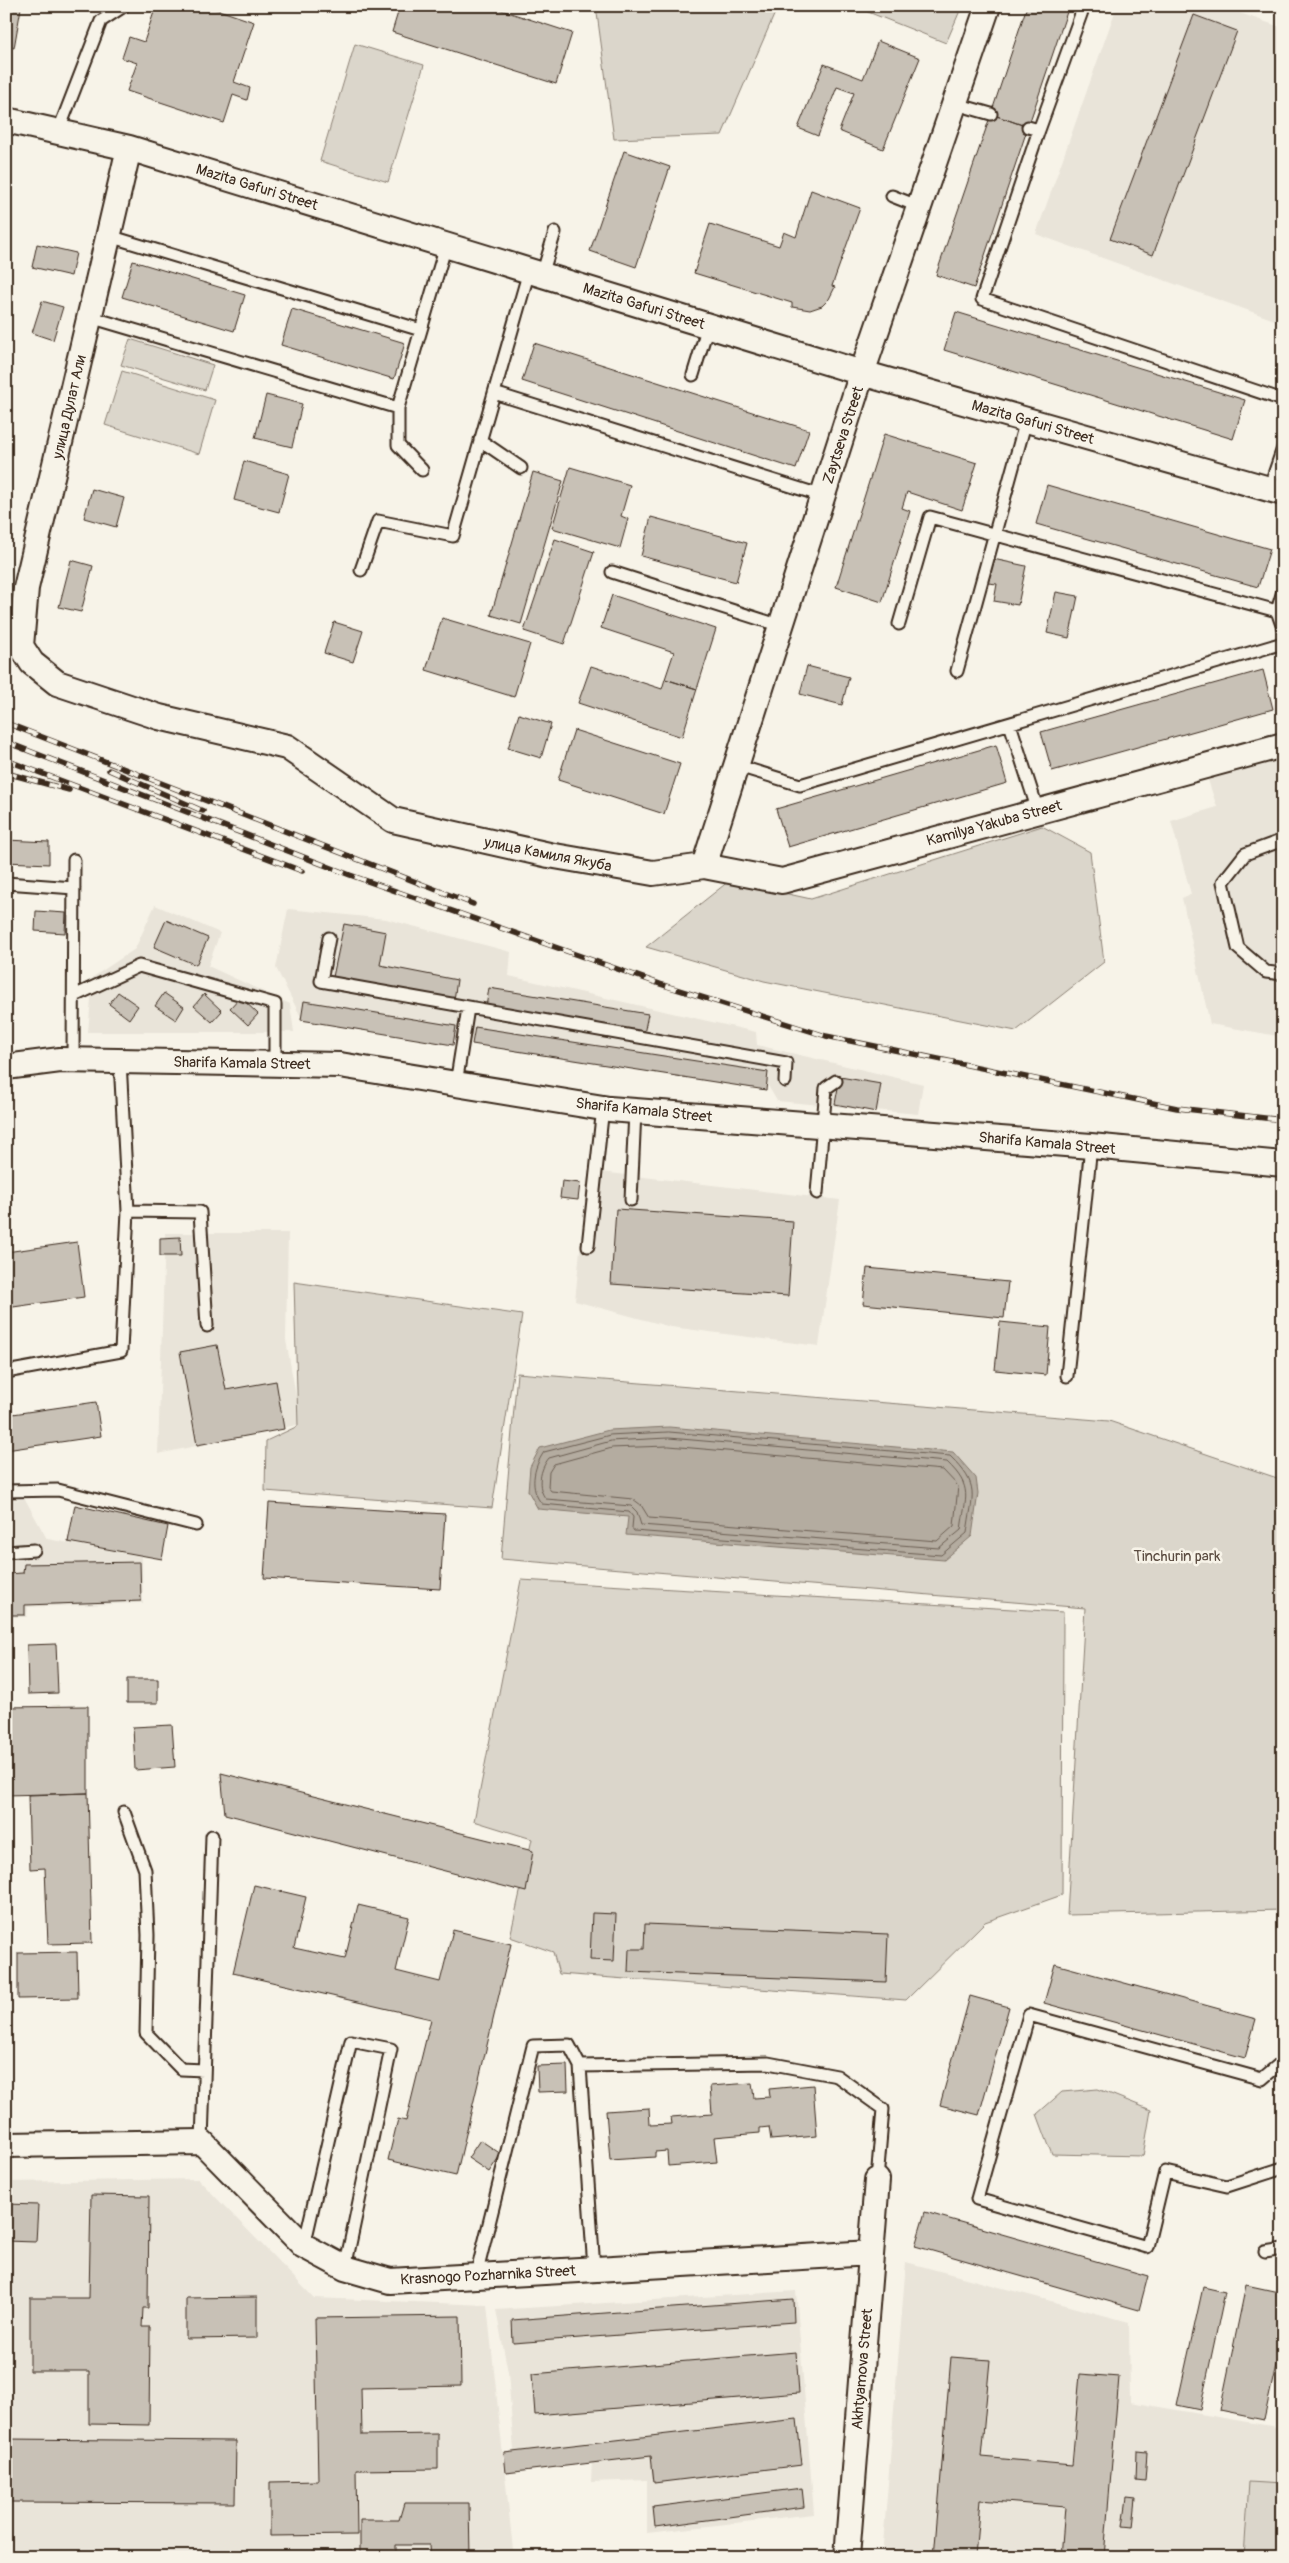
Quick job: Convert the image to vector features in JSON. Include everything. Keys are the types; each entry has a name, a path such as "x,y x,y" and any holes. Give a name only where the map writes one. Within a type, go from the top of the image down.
{"street":[{"name":"Zaytseva Street","path":"704,866 862,373 956,104 988,6"},
{"name":"Mazita Gafuri Street","path":"6,120 129,148 862,373 1276,491"},
{"name":"улица Дулат Али","path":"129,148 26,588 21,646 32,663 57,683 159,717 287,746 393,820"},
{"name":"Kamilya Yakuba Street","path":"704,866 782,881 1283,745"},
{"name":"улица Камиля Якуба","path":"393,820 549,855 653,873 704,866"},
{"name":"Sharifa Kamala Street","path":"6,1067 73,1060 340,1065 603,1108 1091,1146 1283,1164"},
{"name":"Krasnogo Pozharnika Street","path":"202,2142 304,2246 345,2268 390,2281 871,2254"},
{"path":"6,2145 202,2142"},
{"name":"Akhtyamova Street","path":"847,2557 877,2180"}],"lane":[{"path":"58,132 101,20 124,6"},
{"path":"1084,6 1034,128 982,299 1283,400"},
{"path":"956,104 991,114"},
{"path":"892,196 920,207"},
{"path":"361,570 378,521 453,536 494,393 535,273 555,232"},
{"path":"109,236 420,330"},
{"path":"422,470 398,445 398,408 446,246"},
{"path":"90,317 398,408"},
{"path":"693,375 708,326"},
{"path":"494,393 823,496"},
{"path":"957,671 993,534 1026,420"},
{"path":"480,440 521,468"},
{"path":"1276,491 1283,448"},
{"path":"899,624 930,516 1277,611"},
{"path":"612,572 781,626"},
{"path":"1283,591 1277,611 1283,628"},
{"path":"735,765 800,785 1283,643"},
{"path":"1010,724 1038,811"},
{"path":"1283,840 1245,854 1223,882 1238,948 1266,972 1283,974"},
{"path":"73,1060 74,860"},
{"path":"6,883 74,888"},
{"path":"329,938 321,981 786,1063 785,1081"},
{"path":"74,996 139,966 275,1004 275,1064"},
{"path":"456,1084 468,1008"},
{"path":"6,1372 121,1351 128,1211 120,1061"},
{"path":"817,1193 821,1125 826,1088 836,1081"},
{"path":"588,1246 603,1108"},
{"path":"631,1200 636,1111"},
{"path":"1067,1376 1091,1146"},
{"path":"128,1211 200,1212 207,1326"},
{"path":"6,1491 58,1490 196,1525"},
{"path":"6,1552 34,1550"},
{"path":"124,1812 145,1870 148,1936 146,2033 181,2069 204,2070"},
{"path":"202,2142 212,1836"},
{"path":"1283,2061 1262,2078 1029,2016 977,2198 1147,2247 1165,2172 1227,2186 1283,2168"},
{"path":"304,2246 350,2041 390,2049 345,2268"},
{"path":"476,2276 532,2046 568,2046 580,2066 594,2269"},
{"path":"580,2066 768,2063 837,2076 884,2109 877,2180"},
{"path":"1265,2252 1283,2249"}],"shaded area":[{"path":"1117,6 1220,6 1283,28 1283,323 1036,234"},
{"path":"1283,757 1283,1037 1210,1024 1182,898 1191,894 1171,821 1217,807 1208,780"},
{"path":"155,905 220,933 208,966 290,1004 294,1032 88,1032 93,977 135,949"},
{"path":"288,909 386,919 511,952 509,976 756,1032 757,1045 923,1084 918,1114 777,1101 764,1079 301,1017 276,968"},
{"path":"592,1171 840,1200 819,1346 671,1327 575,1301 587,1179"},
{"path":"165,1233 288,1233 286,1340 301,1424 158,1454"},
{"path":"25,1499 47,1539 142,1556 143,1603 28,1607 27,1617 6,1617 6,1500"},
{"path":"198,2179 314,2298 487,2305 513,2550 806,2554 806,2557 6,2557 6,2182"},
{"path":"906,2262 1129,2322 1130,2402 1283,2428 1283,2557 882,2557"},
{"path":"796,2291 814,2514 647,2533 647,2480 591,2482 592,2458 515,2465 508,2372 496,2310"}],"green space":[{"path":"596,6 778,6 722,135 614,139"},
{"path":"853,6 962,6 946,43"},
{"path":"355,44 424,65 388,182 320,161"},
{"path":"130,339 213,365 205,390 121,365"},
{"path":"122,371 215,400 199,454 105,425"},
{"path":"1042,826 1090,852 1104,962 1016,1031 764,981 646,947 729,881 811,899"},
{"path":"294,1282 522,1315 492,1508 265,1491 266,1441 298,1426"},
{"name":"Tinchurin park","path":"517,1373 1109,1421 1283,1480 1283,1910 1067,1915 1085,1608 501,1559"},
{"path":"521,1580 1063,1612 1062,1895 985,1922 906,2000 559,1974 553,1952 510,1937 532,1839 474,1821"},
{"path":"1098,2089 1151,2110 1143,2156 1052,2154 1037,2114 1062,2092"},
{"path":"1249,2482 1283,2484 1283,2557 1244,2557"}],"water":[{"path":"669,1427 953,1452 976,1478 978,1493 972,1536 944,1560 626,1535 628,1517 538,1509 528,1491 530,1467 540,1448 609,1430"}],"building":[{"path":"6,6 21,8 14,48 6,46"},
{"path":"156,6 207,6 254,22 234,82 250,88 247,100 233,95 224,123 127,91 137,63 122,58 129,37 144,42"},
{"path":"400,6 489,6 572,33 556,84 392,32"},
{"path":"1027,6 1069,6 1028,127 991,114"},
{"path":"1194,15 1237,31 1153,255 1110,239"},
{"path":"878,41 920,58 883,149 839,131 854,93 837,87 818,136 798,128 824,64 863,79"},
{"path":"991,114 1028,127 974,288 936,275"},
{"path":"624,151 670,167 636,267 590,251"},
{"path":"811,190 860,208 832,286 835,287 829,299 822,306 810,310 792,307 792,303 694,273 710,224 779,246 784,232 796,237"},
{"path":"37,244 76,253 71,276 32,267"},
{"path":"133,261 245,295 234,331 122,297"},
{"path":"42,301 63,307 53,340 32,333"},
{"path":"292,309 405,343 394,379 281,345"},
{"path":"956,312 1245,400 1233,439 944,350"},
{"path":"534,343 809,430 796,469 522,381"},
{"path":"1283,356 1283,381 1277,379"},
{"path":"266,395 302,404 292,447 255,438"},
{"path":"884,434 977,463 962,510 907,492 902,508 910,511 882,602 836,587"},
{"path":"244,461 289,474 279,512 234,500"},
{"path":"570,467 630,485 621,516 628,519 620,548 552,528"},
{"path":"533,472 563,481 521,624 491,615"},
{"path":"1047,485 1270,549 1258,587 1036,524"},
{"path":"92,489 124,498 116,527 84,518"},
{"path":"651,517 747,543 736,582 641,556"},
{"path":"555,539 594,552 564,644 524,631"},
{"path":"993,559 1026,566 1018,605 994,601 997,584 988,583"},
{"path":"71,560 93,566 81,612 59,607"},
{"path":"1056,592 1078,596 1069,638 1047,633"},
{"path":"612,595 716,629 697,689 665,679 674,652 601,628"},
{"path":"442,618 530,644 514,697 426,670"},
{"path":"334,622 363,631 353,662 324,653"},
{"path":"591,666 662,689 665,679 697,689 682,737 578,703"},
{"path":"807,666 849,677 842,705 800,694"},
{"path":"1263,670 1273,709 1052,771 1041,732"},
{"path":"519,714 551,724 541,758 508,748"},
{"path":"574,730 680,764 664,814 558,780"},
{"path":"996,745 1007,783 788,847 776,809"},
{"path":"6,840 49,842 49,864 6,862"},
{"path":"36,911 66,913 65,933 35,931"},
{"path":"166,920 208,938 196,965 154,947"},
{"path":"344,924 386,932 380,965 457,980 454,1000 333,977"},
{"path":"489,988 648,1014 644,1034 486,1007"},
{"path":"118,992 138,1006 129,1019 109,1004"},
{"path":"164,993 184,1007 176,1020 155,1006"},
{"path":"204,994 222,1011 212,1022 194,1006"},
{"path":"240,997 258,1014 248,1025 230,1008"},
{"path":"304,1001 456,1026 453,1045 301,1020"},
{"path":"475,1027 768,1072 766,1090 472,1044"},
{"path":"840,1077 881,1084 876,1112 835,1104"},
{"path":"562,1181 580,1183 578,1200 560,1198"},
{"path":"616,1209 793,1221 788,1296 611,1284"},
{"path":"180,1237 181,1256 160,1256 160,1238"},
{"path":"77,1242 84,1297 6,1308 6,1252"},
{"path":"867,1268 1008,1282 1004,1318 863,1304"},
{"path":"1000,1322 1050,1327 1046,1375 995,1370"},
{"path":"217,1345 226,1390 276,1381 284,1429 197,1445 180,1352"},
{"path":"96,1402 101,1436 6,1450 6,1415"},
{"path":"269,1503 445,1514 440,1589 264,1578"},
{"path":"75,1505 168,1526 162,1559 68,1542"},
{"path":"140,1562 141,1601 25,1605 25,1615 6,1615 6,1574 23,1573 24,1564"},
{"path":"56,1644 58,1693 28,1694 27,1645"},
{"path":"127,1679 158,1679 158,1703 127,1703"},
{"path":"88,1706 88,1793 6,1795 6,1707"},
{"path":"172,1725 175,1767 135,1770 133,1727"},
{"path":"221,1773 533,1851 526,1892 225,1814"},
{"path":"88,1793 92,1943 48,1944 45,1868 30,1869 28,1795"},
{"path":"254,1885 306,1897 294,1948 345,1959 358,1905 409,1917 396,1971 440,1982 453,1930 511,1944 456,2176 388,2160 398,2119 406,2121 431,2019 233,1973"},
{"path":"592,1913 616,1914 614,1961 590,1960"},
{"path":"645,1924 888,1934 886,1982 628,1972 629,1949 644,1949"},
{"path":"77,1952 78,1998 18,1999 18,1953"},
{"path":"1055,1964 1256,2019 1245,2058 1044,2003"},
{"path":"970,1996 1009,2007 979,2115 940,2105"},
{"path":"567,2065 568,2091 538,2092 537,2066"},
{"path":"752,2083 754,2098 770,2097 769,2089 813,2085 817,2136 771,2140 769,2127 760,2128 760,2133 714,2137 717,2162 668,2166 667,2151 655,2152 655,2157 610,2160 606,2111 649,2108 650,2125 672,2124 671,2117 712,2114 710,2086"},
{"path":"480,2140 501,2154 489,2172 468,2158"},
{"path":"91,2195 149,2196 148,2308 143,2308 142,2327 150,2327 149,2425 89,2424 89,2371 30,2371 30,2298 89,2298"},
{"path":"6,2204 38,2205 36,2242 6,2241"},
{"path":"925,2212 1148,2276 1139,2310 915,2246"},
{"path":"1246,2285 1283,2293 1283,2333 1264,2420 1220,2411"},
{"path":"1203,2287 1225,2292 1200,2410 1177,2405"},
{"path":"257,2297 257,2338 186,2339 186,2298"},
{"path":"793,2299 794,2322 513,2343 512,2320"},
{"path":"460,2316 461,2386 361,2388 362,2435 438,2434 438,2469 356,2470 357,2535 270,2536 270,2482 318,2481 315,2318"},
{"path":"796,2352 799,2393 535,2415 532,2374"},
{"path":"951,2357 990,2360 981,2457 1072,2465 1080,2374 1119,2377 1104,2557 1061,2557 1065,2507 980,2500 975,2557 934,2557"},
{"path":"797,2419 802,2465 654,2483 651,2456 506,2473 504,2453"},
{"path":"6,2439 236,2441 235,2503 6,2502"},
{"path":"1137,2451 1147,2452 1145,2481 1136,2480"},
{"path":"802,2488 804,2507 655,2527 653,2507"},
{"path":"1127,2498 1136,2499 1133,2527 1123,2526"},
{"path":"404,2503 469,2503 470,2557 431,2557 430,2545 396,2545 396,2557 360,2557 360,2520 399,2520"},
{"path":"352,2550 352,2557 312,2557 312,2551"}],"railway":[{"path":"6,723 473,904"},
{"path":"6,742 350,875 660,984 826,1036 1177,1108 1283,1120"},
{"path":"6,760 302,871"},
{"path":"109,770 203,811"},
{"path":"6,773 69,790"}]}
